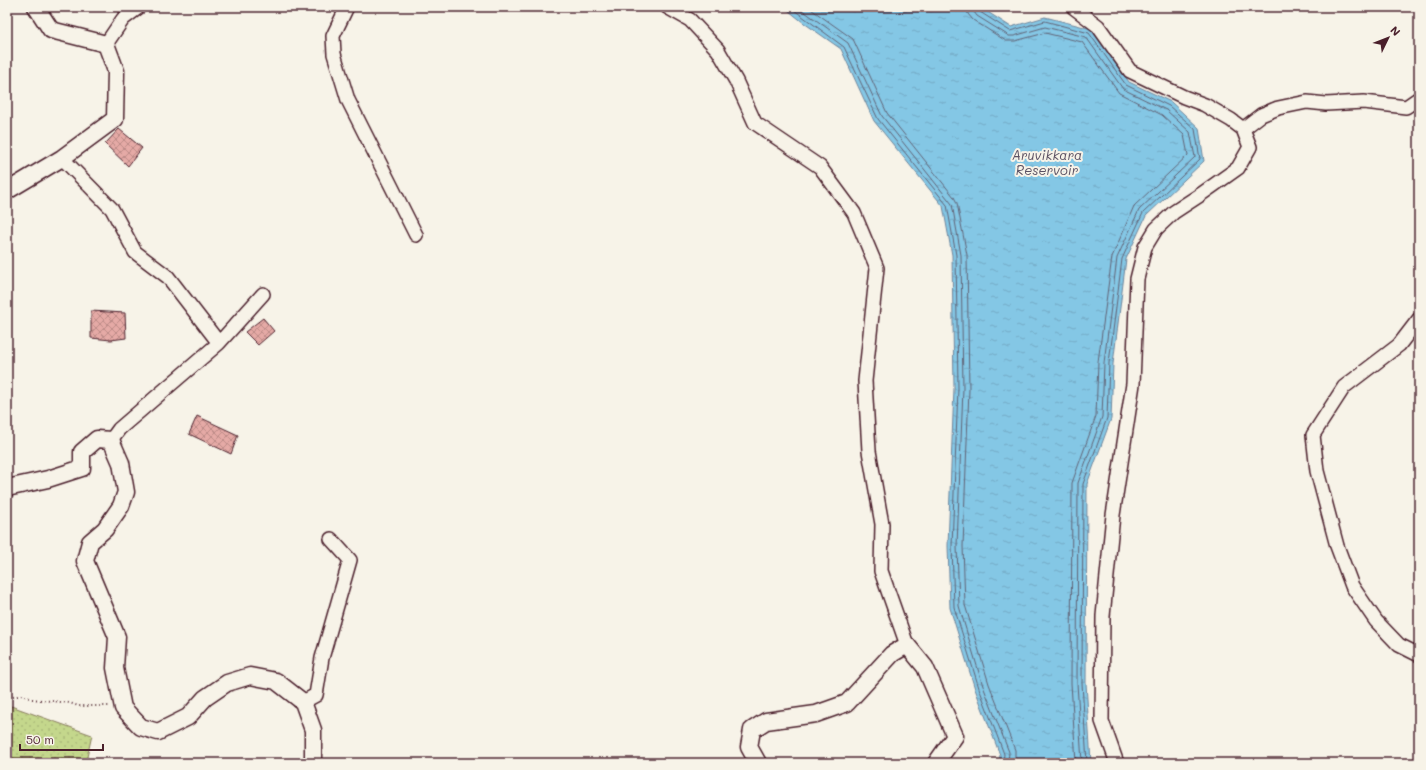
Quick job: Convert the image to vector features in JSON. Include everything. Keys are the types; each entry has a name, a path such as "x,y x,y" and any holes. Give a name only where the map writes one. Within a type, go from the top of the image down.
{"street":[{"path":"36,7 51,30 106,44"},
{"path":"106,44 123,19 139,7"},
{"path":"347,7 333,36 334,54 348,100 416,235"},
{"path":"666,7 690,20 718,50 736,81 755,123 820,167 854,213 877,268 865,381 869,451 882,524 881,571 907,645 925,667 956,736 938,762"},
{"path":"1073,7 1098,26 1130,71 1184,97 1205,105 1243,128 1250,147 1238,168 1174,212 1156,229 1145,247 1137,279 1133,384 1113,516 1103,616 1102,721 1117,763"},
{"path":"7,191 62,158 115,119 116,71 106,44"},
{"path":"1243,128 1261,115 1278,108 1307,102 1326,104 1364,102 1406,107 1419,98"},
{"path":"62,158 112,208 135,252 168,277 219,343"},
{"path":"111,440 119,429 219,343 264,294"},
{"path":"1419,319 1399,345 1344,387 1313,435 1319,478 1337,546 1352,586 1376,621 1399,645 1419,655"},
{"path":"7,488 48,479 82,468 82,452 98,439 111,440"},
{"path":"111,440 121,463 126,492 121,506 105,529 90,542 85,561 117,637 115,668 123,708 141,727 158,732 188,717 205,698 227,683 250,676 276,681 303,702 313,730 313,763"},
{"path":"303,702 316,695 322,658 350,560 330,539"},
{"path":"758,763 750,747 752,730 766,721 816,714 847,703 892,654 907,645"}],"path":[{"path":"13,697 22,695 32,699 70,703 78,706 105,705"}],"green space":[{"path":"11,706 92,735 87,757 91,763 7,763 7,717"}],"water":[{"name":"Aruvikkara Reservoir","path":"784,7 980,7 1011,27 1045,17 1092,29 1129,82 1171,102 1199,128 1204,161 1146,216 1126,259 1113,364 1111,419 1087,484 1086,683 1091,763 999,763 1000,755 975,689 950,608 948,546 954,388 952,255 943,206 874,121 841,49"}],"building":[{"path":"119,129 142,148 128,166 105,144"},
{"path":"91,311 125,313 126,338 111,340 91,338"},
{"path":"263,318 274,331 258,345 245,332"},
{"path":"197,416 238,435 231,454 189,434"}]}
